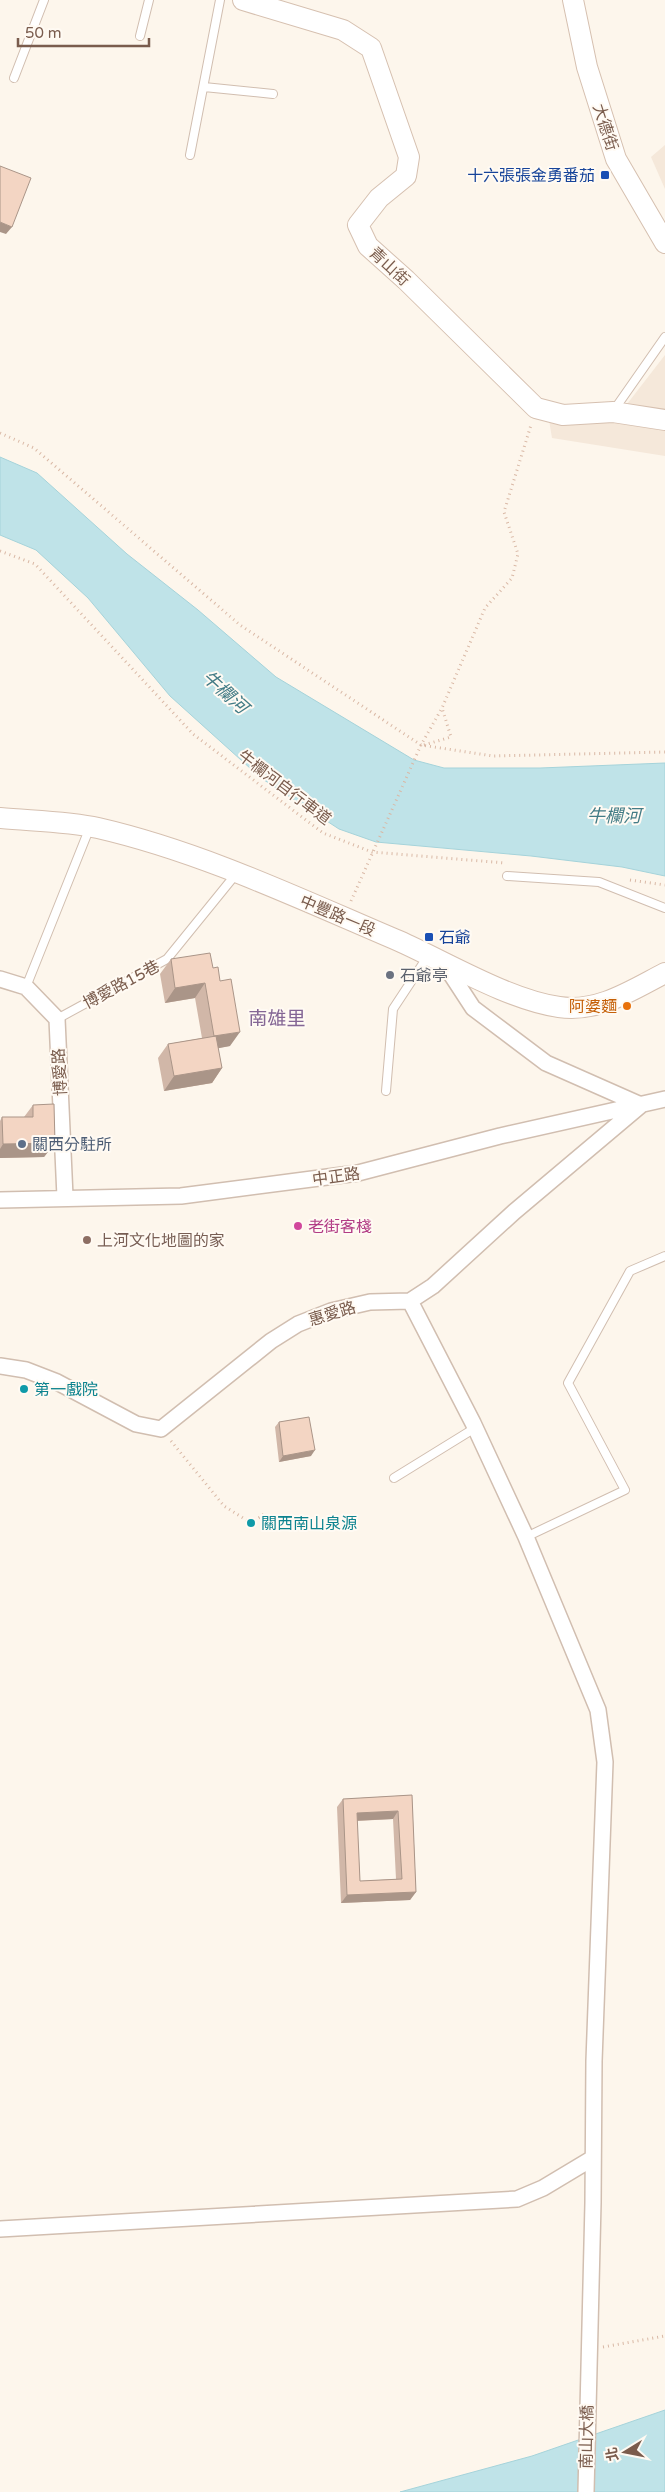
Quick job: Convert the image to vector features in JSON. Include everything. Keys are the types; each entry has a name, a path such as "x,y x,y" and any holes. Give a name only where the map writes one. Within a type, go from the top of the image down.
{"street":[{"name":"青山街","path":"243,0 342,30 371,48 409,158 406,176 378,198 358,225 361,232 368,246 406,280 536,408"},
{"name":"大德街","path":"573,0 587,67 616,158 665,244"},
{"path":"536,408 563,415 613,412 665,420"},
{"name":"中豐路一段","path":"0,818 90,827 149,842 237,872 436,957 519,996 568,1007 585,1008 621,996 665,972"},
{"path":"410,1301 433,1286 514,1212 641,1105 546,1063 473,1008 436,957"},
{"path":"0,979 26,988 57,1019"},
{"name":"博愛路","path":"57,1019 65,1197"},
{"name":"中正路","path":"0,1200 65,1197 181,1196 358,1174 500,1136 665,1099"},
{"name":"南山大橋","path":"410,1301 475,1428 526,1537 598,1710 605,1762 594,2061 586,2492"},
{"name":"惠愛路","path":"161,1429 271,1341 298,1324 331,1311 370,1302 410,1301"},
{"path":"0,1366 34,1373 57,1382 136,1424 161,1429"},
{"path":"0,2229 517,2199 543,2188 593,2158"}],"lane":[{"path":"14,78 44,0"},
{"path":"140,36 149,0"},
{"path":"190,155 220,0"},
{"path":"204,87 273,94"},
{"path":"613,412 665,337"},
{"path":"26,988 90,827"},
{"name":"博愛路15巷","path":"57,1019 167,959 237,872"},
{"path":"507,876 599,882 665,908"},
{"path":"386,1091 394,1009 436,957"},
{"path":"526,1537 625,1490 568,1384 630,1271 665,1256"},
{"path":"394,1478 475,1428"}],"path":[{"path":"344,918 421,745 442,708 485,608 512,578 518,554 504,512 536,408"},
{"path":"0,433 34,448 240,625 421,745 493,756 665,752"},
{"name":"牛欄河自行車道","path":"0,551 35,564 193,734 323,833 372,852 515,864"},
{"path":"421,745 451,737 442,708"},
{"path":"628,880 665,885"},
{"path":"161,1429 224,1506 251,1523 266,1513"},
{"path":"588,2350 665,2336"}],"shaded area":[{"path":"665,145 665,189 651,157"},
{"path":"665,355 665,456 552,438 548,414 624,408"}],"water":[{"name":"牛欄河","path":"0,457 37,473 127,554 198,610 276,677 414,760 444,768 540,768 665,763 665,876 622,867 531,856 376,842 339,829 261,778 170,696 88,598 36,550 0,535"},
{"path":"665,2410 665,2492 400,2492 532,2456"}],"building":[{"path":"0,166 31,178 12,227 0,222"},
{"path":"210,953 213,968 218,967 220,981 231,979 240,1032 214,1036 205,983 175,988 171,959"},
{"path":"216,1036 222,1068 174,1076 168,1044"},
{"path":"54,1104 55,1143 3,1144 2,1117 33,1117 33,1105"},
{"path":"309,1417 315,1450 283,1456 279,1422"},
{"path":"412,1795 416,1892 347,1895 343,1799","holes":["398,1811 402,1879 360,1881 357,1813"]}],"place":[{"name":"十六張張金勇番茄","path":"605,175"},
{"name":"石爺","path":"429,937"},
{"name":"石爺亭","path":"390,975"},
{"name":"阿婆麵","path":"627,1006"},
{"name":"關西分駐所","path":"22,1144"},
{"name":"老街客棧","path":"298,1226"},
{"name":"上河文化地圖的家","path":"87,1240"},
{"name":"第一戲院","path":"24,1389"},
{"name":"關西南山泉源","path":"251,1523"}],"district":[{"name":"南雄里","path":"277,1018"}]}
